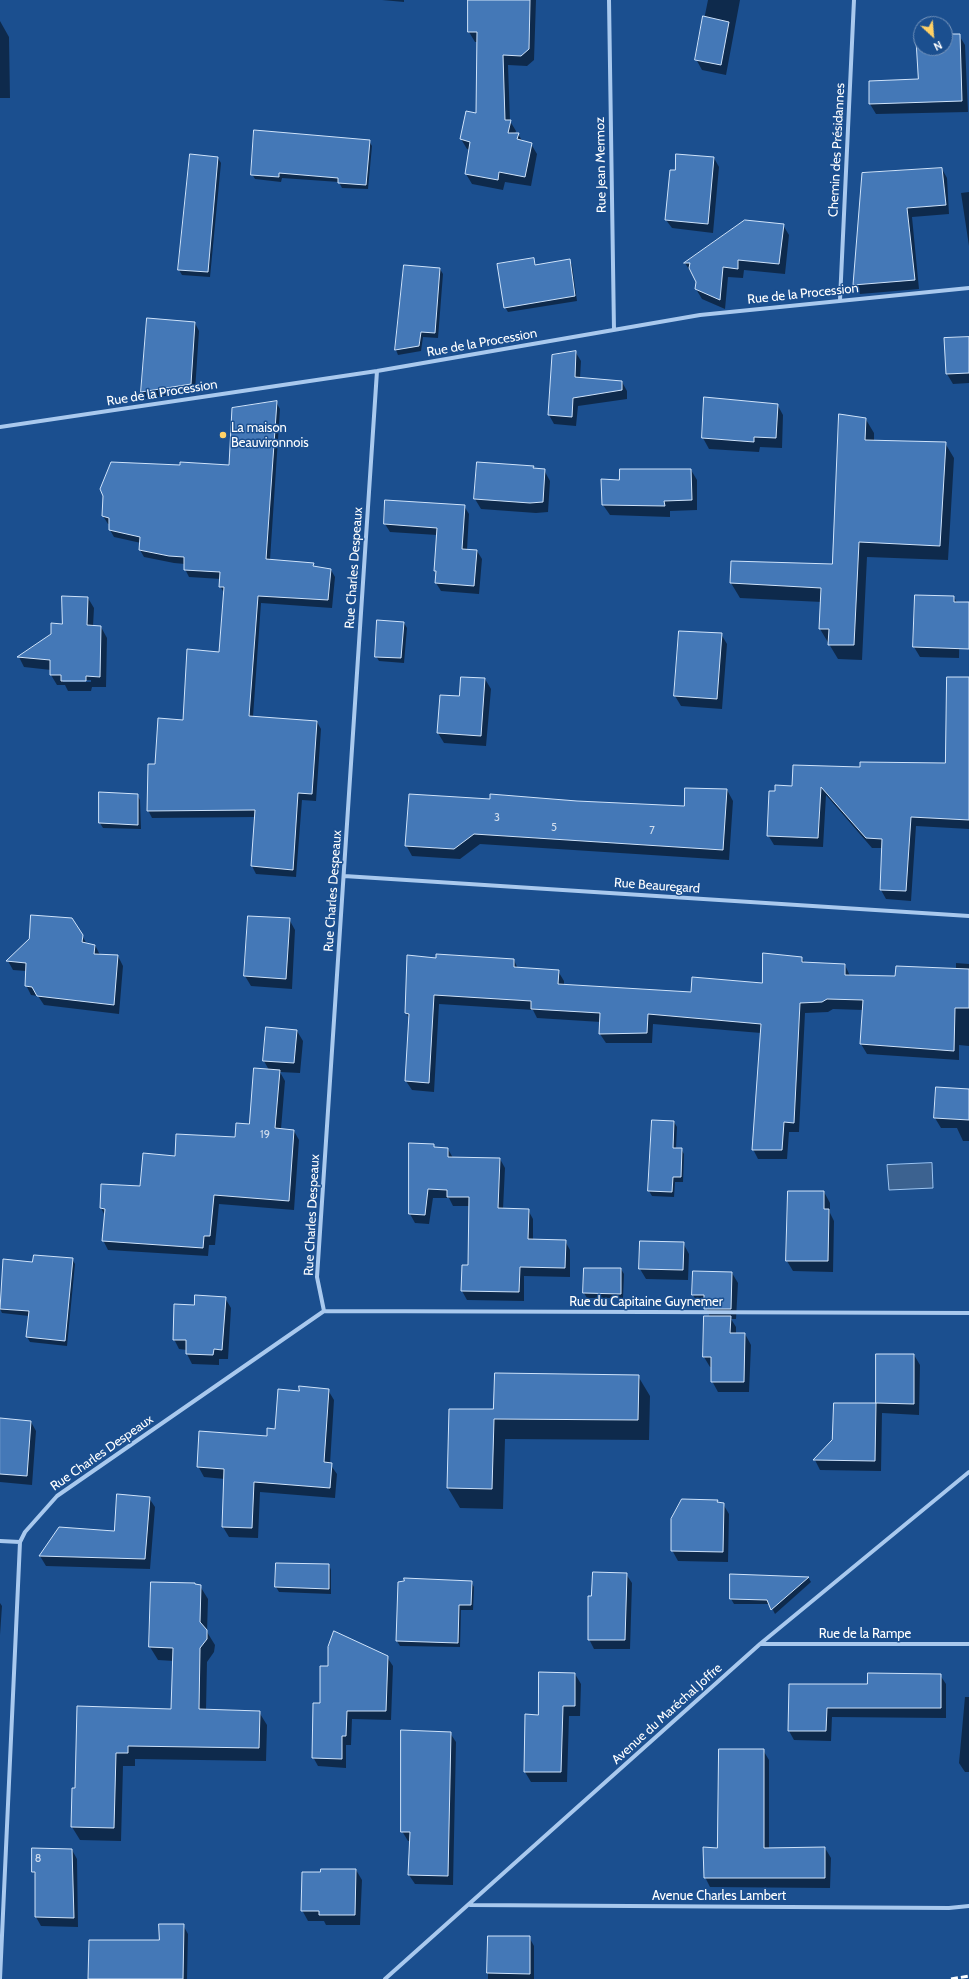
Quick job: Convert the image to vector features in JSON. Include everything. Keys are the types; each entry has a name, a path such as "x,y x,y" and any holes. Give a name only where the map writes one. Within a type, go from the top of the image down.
{"street":[{"name":"Rue Jean Mermoz","path":"609,0 614,330"},
{"name":"Chemin des Présidannes","path":"840,300 854,0"},
{"name":"Rue de la Procession","path":"0,427 377,371 700,315 969,288"},
{"name":"Rue Charles Despeaux","path":"20,1542 25,1532 58,1496 324,1310 316,1278 377,371"},
{"name":"Rue Beauregard","path":"344,876 969,916"},
{"name":"Rue du Capitaine Guynemer","path":"324,1310 969,1313"},
{"name":"Avenue du Maréchal Joffre","path":"385,1979 760,1644 969,1472"},
{"path":"0,1541 20,1542 0,1979"},
{"name":"Rue de la Rampe","path":"760,1644 969,1644"},
{"name":"Avenue Charles Lambert","path":"469,1905 949,1908 969,1906"}],"water":[{"path":"932,1163 933,1188 889,1190 887,1165"}],"building":[{"path":"468,0 530,0 529,49 521,56 503,55 505,120 511,120 508,133 519,133 517,139 532,143 525,177 499,172 498,180 465,174 470,142 460,139 466,111 476,113 477,32 468,32"},
{"path":"703,16 729,22 721,65 695,60"},
{"path":"953,34 960,34 962,101 869,104 869,81 918,79 917,56 953,56"},
{"path":"254,130 370,140 366,185 338,183 338,178 279,173 279,177 251,175"},
{"path":"190,154 218,157 208,272 178,270"},
{"path":"676,154 714,157 708,224 665,220 670,170 675,170"},
{"path":"942,168 946,205 907,208 915,280 853,285 862,173"},
{"path":"745,220 784,224 779,264 738,260 738,269 723,267 720,300 695,289 696,282 689,268 690,263 684,263"},
{"path":"534,258 535,265 570,259 575,296 504,308 497,264"},
{"path":"404,265 440,268 435,333 421,332 419,346 395,350"},
{"path":"147,318 195,322 191,384 141,392"},
{"path":"969,337 969,373 946,374 944,338"},
{"path":"576,351 575,377 622,381 622,390 573,398 572,417 548,415 552,355"},
{"path":"704,397 778,404 776,438 754,437 754,442 702,438"},
{"path":"277,401 266,559 314,563 313,566 331,569 328,600 258,596 249,716 317,721 312,794 298,793 293,870 251,866 255,810 147,811 148,764 155,764 158,718 183,720 187,649 219,652 224,587 219,587 220,572 184,570 184,557 169,556 139,550 140,537 109,530 109,518 102,516 103,496 100,489 111,462 180,465 180,462 229,465 232,408"},
{"path":"839,414 866,418 865,440 946,442 940,546 859,542 854,645 828,645 829,629 819,629 821,588 730,583 731,561 832,564"},
{"path":"477,462 534,466 533,468 545,469 543,502 530,503 474,499"},
{"path":"620,469 691,469 692,500 664,501 665,506 602,505 601,479 619,480"},
{"path":"385,500 465,505 462,549 477,550 474,586 435,583 436,571 434,571 437,528 384,524"},
{"path":"915,595 954,596 954,602 969,602 969,649 913,647"},
{"path":"62,596 88,597 87,625 101,626 100,677 86,676 86,681 61,681 61,675 50,675 50,660 17,657 51,634 51,623 62,624"},
{"path":"377,620 404,622 401,658 375,657"},
{"path":"679,631 722,633 717,699 674,696"},
{"path":"461,677 485,678 481,736 437,733 440,695 459,696"},
{"path":"947,677 969,677 969,820 911,817 906,891 880,890 882,839 866,838 821,787 818,838 767,836 769,791 775,791 775,785 792,786 793,765 860,767 860,762 945,763"},
{"path":"685,788 727,789 723,850 474,834 454,849 405,846 409,794 490,799 490,794 577,801 684,806"},
{"path":"99,792 138,794 138,825 99,823"},
{"path":"31,915 72,918 83,935 82,942 95,945 94,954 118,955 114,1005 37,996 32,987 25,986 26,963 6,961 29,939"},
{"path":"248,916 290,918 286,979 244,976"},
{"path":"763,953 802,957 802,962 845,964 845,975 895,976 896,966 969,969 969,1008 955,1008 954,1051 860,1044 863,1000 827,999 822,1002 800,1003 794,1123 784,1122 782,1150 752,1150 761,1024 648,1014 647,1033 599,1034 600,1013 531,1009 531,1001 434,995 429,1083 405,1081 409,1014 405,1013 407,955 436,958 436,954 514,959 514,967 559,970 558,984 691,992 692,977 762,983"},
{"path":"266,1027 297,1030 294,1063 263,1061"},
{"path":"254,1068 280,1070 275,1128 294,1130 289,1201 214,1195 210,1236 204,1236 203,1248 102,1241 105,1209 100,1208 101,1184 140,1186 143,1153 175,1156 176,1134 235,1137 236,1123 249,1124"},
{"path":"936,1087 969,1089 969,1120 934,1118"},
{"path":"652,1120 674,1121 673,1148 682,1148 681,1177 673,1177 672,1192 648,1191"},
{"path":"409,1143 434,1144 434,1147 448,1148 448,1157 500,1158 498,1208 529,1209 528,1239 566,1240 565,1268 520,1267 519,1292 461,1291 462,1265 468,1265 469,1197 447,1197 447,1190 428,1189 425,1215 409,1214"},
{"path":"788,1191 824,1191 824,1209 829,1209 828,1261 786,1261"},
{"path":"640,1241 684,1242 683,1270 639,1269"},
{"path":"34,1255 73,1258 65,1341 26,1337 29,1311 0,1309 3,1259 32,1262"},
{"path":"584,1268 621,1268 621,1294 583,1293"},
{"path":"693,1271 732,1272 731,1309 704,1309 704,1295 692,1295"},
{"path":"195,1295 226,1297 222,1350 214,1349 213,1355 186,1354 186,1340 173,1340 174,1304 194,1305"},
{"path":"704,1316 731,1316 730,1333 745,1333 744,1382 711,1382 711,1357 703,1357"},
{"path":"876,1354 914,1354 914,1404 876,1403"},
{"path":"495,1373 639,1375 638,1420 494,1419 492,1489 447,1488 449,1409 493,1409"},
{"path":"299,1386 329,1389 324,1462 332,1463 330,1488 254,1482 252,1528 222,1527 224,1469 197,1467 199,1431 267,1436 267,1428 275,1429 278,1389 299,1391"},
{"path":"834,1403 876,1403 875,1461 813,1460 832,1440"},
{"path":"0,1418 31,1421 27,1476 0,1474"},
{"path":"117,1494 150,1497 145,1559 39,1556 59,1527 114,1531"},
{"path":"682,1499 718,1500 717,1502 724,1503 723,1552 671,1551 671,1519"},
{"path":"276,1563 329,1564 329,1589 275,1587"},
{"path":"593,1572 627,1573 625,1640 588,1640 588,1596 591,1596"},
{"path":"730,1574 809,1577 771,1610 767,1600 730,1599"},
{"path":"404,1578 472,1581 471,1605 459,1605 458,1643 396,1641 398,1582 404,1581"},
{"path":"151,1582 195,1583 201,1585 200,1622 207,1630 207,1639 200,1648 199,1709 260,1711 259,1748 128,1746 128,1753 116,1753 114,1828 71,1827 72,1788 75,1788 77,1706 171,1709 173,1648 149,1647"},
{"path":"334,1631 388,1656 386,1711 347,1711 346,1736 342,1736 342,1759 312,1758 313,1703 320,1703 320,1666 328,1666 328,1647"},
{"path":"539,1672 575,1673 575,1706 563,1706 561,1772 524,1772 525,1714 538,1715"},
{"path":"868,1673 941,1674 941,1708 827,1708 826,1731 788,1731 789,1684 867,1684"},
{"path":"401,1730 451,1732 448,1876 408,1875 410,1832 401,1832"},
{"path":"719,1749 764,1749 764,1848 825,1847 825,1878 704,1878 703,1847 717,1848"},
{"path":"32,1848 72,1849 74,1918 35,1917 35,1872 32,1872"},
{"path":"321,1869 356,1869 355,1915 319,1915 319,1911 301,1911 302,1872 320,1872"},
{"path":"159,1924 184,1924 183,1979 88,1979 89,1940 159,1940"},
{"path":"488,1936 530,1936 530,1974 487,1973"}],"railway":[{"path":"951,1979 969,1976"}],"place":[{"name":"La maison Beauvironnois","path":"223,435"}]}
